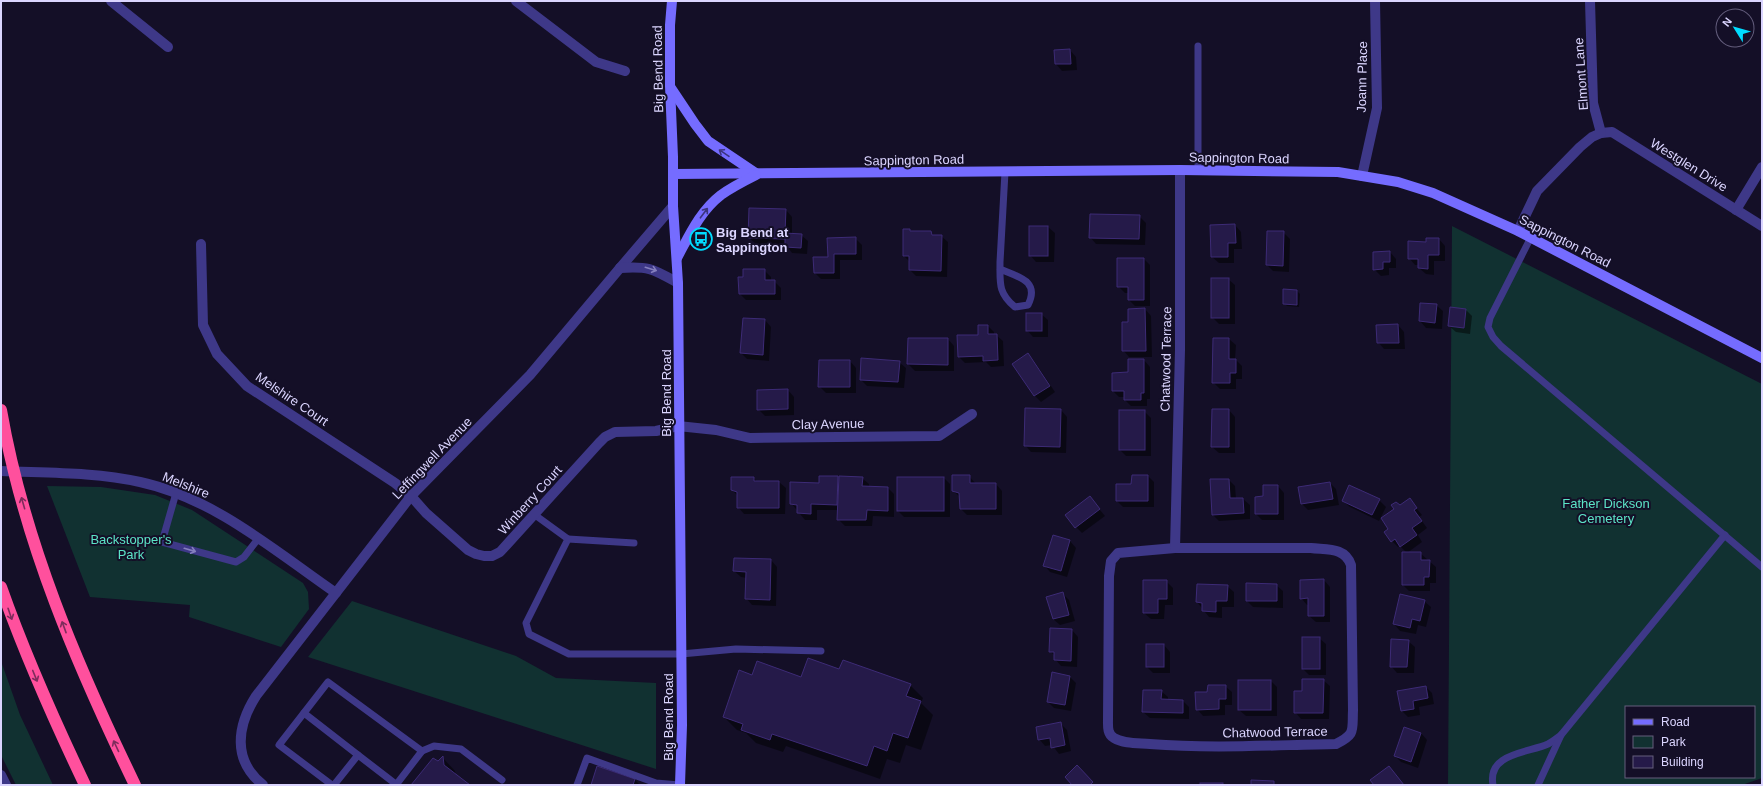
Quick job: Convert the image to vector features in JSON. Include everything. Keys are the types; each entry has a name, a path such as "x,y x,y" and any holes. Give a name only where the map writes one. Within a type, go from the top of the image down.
{"highway":[{"path":"1,410 19,489 41,564 68,638 99,710 135,784"},
{"path":"1,587 15,628 44,698 85,785"}],"main road":[{"name":"Big Bend Road","path":"672,1 670,25 670,86 673,206 678,283 681,654 680,785"},
{"path":"670,86 688,115 708,141 757,174 730,188 711,204 696,223 677,258"},
{"name":"Sappington Road","path":"673,174 1198,170 1338,172 1398,182 1433,193 1531,237 1762,358"}],"street":[{"path":"111,1 168,47"},
{"path":"516,1 596,62 625,71"},
{"name":"Joann Place","path":"1362,176 1377,108 1375,1"},
{"name":"Elmont Lane","path":"1590,1 1593,103 1601,133"},
{"name":"Westglen Drive","path":"1601,133 1612,132 1762,226"},
{"path":"1518,231 1537,191 1580,147 1592,137 1601,133"},
{"path":"1736,210 1762,167"},
{"name":"Chatwood Terrace","path":"1175,548 1180,350 1180,170"},
{"name":"Leffingwell Avenue","path":"263,785 249,770 240,748 242,726 247,711 256,696 411,496 530,375 673,206"},
{"name":"Melshire Court","path":"201,244 203,325 217,354 247,386 395,483 411,496"},
{"path":"620,268 640,266 654,269 678,283"},
{"name":"Clay Avenue","path":"678,426 716,430 750,438 939,436 972,414"},
{"name":"Winberry Court","path":"411,496 426,513 468,550 476,554 492,556 500,552 605,437 615,432 656,431 678,426"},
{"name":"Melshire","path":"1,471 120,478 140,482 176,493 222,515 336,593"},
{"name":"Chatwood Terrace","path":"1175,548 1312,548 1342,552 1348,556 1351,565 1353,710 1352,731 1349,738 1336,744 1220,746 1164,745 1122,742 1112,737 1109,732 1108,719 1109,576 1111,561 1118,553 1175,548"},
{"path":"1,775 6,785"}],"lane":[{"path":"1198,46 1198,170"},
{"path":"1000,269 1021,278 1031,287 1033,296 1028,305 1015,307 1006,299 1001,287 1000,269 1005,172"},
{"path":"1531,237 1490,318 1488,327 1493,337 1500,346 1762,567"},
{"path":"176,493 162,542 236,562 244,557 258,539"},
{"path":"535,515 568,539 634,543"},
{"path":"1538,785 1561,735 1725,535"},
{"path":"568,539 526,623 529,634 569,654 681,654 736,649 821,651"},
{"path":"358,755 333,785 279,745 328,682 422,751"},
{"path":"304,713 397,785 422,751 434,746 461,749 502,780"},
{"path":"1493,785 1492,779 1495,768 1503,759 1526,750 1548,744 1561,735"},
{"path":"577,785 586,758 643,782 680,785"}],"green space":[{"name":"Father Dickson Cemetery","path":"1452,226 1762,384 1762,778 1742,785 1448,785"},
{"name":"Backstopper's Park","path":"47,486 101,487 155,495 192,510 303,583 308,592 309,609 281,647 189,617 190,605 90,597"},
{"path":"352,601 516,656 556,678 656,683 656,769 308,657"},
{"path":"1,661 20,715 53,785 16,785 1,755"}],"building":[{"path":"1070,49 1071,64 1055,64 1054,50"},
{"path":"749,208 786,209 785,233 802,234 801,248 785,247 785,239 748,238"},
{"path":"1090,214 1140,215 1139,239 1089,238"},
{"path":"1235,224 1236,243 1228,243 1228,257 1211,257 1210,225"},
{"path":"1029,226 1048,226 1048,256 1029,256"},
{"path":"903,229 910,229 910,231 931,231 932,235 942,235 941,271 909,270 909,256 903,256"},
{"path":"1267,231 1284,231 1283,266 1266,265"},
{"path":"856,237 856,254 834,254 834,273 814,273 813,257 828,257 827,238"},
{"path":"1426,238 1439,238 1439,255 1428,255 1428,269 1418,268 1418,259 1408,259 1408,241 1426,242"},
{"path":"1390,251 1390,262 1383,262 1383,269 1373,270 1373,252"},
{"path":"1117,258 1144,258 1144,300 1128,300 1128,287 1117,287"},
{"path":"743,269 765,269 765,280 775,280 775,294 739,294 738,277 743,277"},
{"path":"1211,278 1229,278 1229,318 1211,318"},
{"path":"1283,289 1297,290 1297,305 1283,304"},
{"path":"1420,303 1437,304 1435,323 1419,321"},
{"path":"1450,307 1466,309 1464,328 1448,326"},
{"path":"1145,308 1146,351 1122,351 1122,322 1128,322 1128,309"},
{"path":"1026,313 1042,313 1042,331 1026,331"},
{"path":"743,318 765,319 763,355 740,353"},
{"path":"1398,324 1399,343 1377,343 1376,325"},
{"path":"978,325 988,325 988,334 997,334 998,360 983,361 983,356 958,357 957,335 978,335"},
{"path":"908,338 948,338 948,365 907,364"},
{"path":"1213,338 1229,338 1229,359 1236,359 1236,373 1230,373 1230,383 1212,383"},
{"path":"1028,353 1050,386 1034,396 1012,364"},
{"path":"861,358 900,361 898,382 860,380"},
{"path":"1128,359 1144,359 1144,393 1141,393 1141,400 1124,400 1124,391 1112,391 1112,373 1128,372"},
{"path":"819,360 850,360 850,387 818,387"},
{"path":"788,389 788,409 757,410 757,390"},
{"path":"1025,408 1061,409 1060,447 1024,446"},
{"path":"1212,409 1229,409 1229,447 1211,447"},
{"path":"1119,410 1145,410 1145,450 1119,450"},
{"path":"952,475 970,475 970,483 996,483 996,509 960,509 959,493 952,491"},
{"path":"1132,475 1148,475 1148,501 1116,501 1116,484 1131,484"},
{"path":"819,476 838,476 837,505 811,504 811,514 797,513 797,505 790,504 790,482 819,483"},
{"path":"839,476 863,477 862,486 888,487 888,511 867,510 866,520 837,520"},
{"path":"731,477 754,477 754,481 779,481 779,508 737,508 737,492 731,490"},
{"path":"897,477 944,477 944,511 897,511"},
{"path":"1210,479 1229,479 1230,498 1243,498 1244,513 1212,515"},
{"path":"1330,482 1333,499 1301,504 1298,487"},
{"path":"1263,485 1278,485 1278,514 1255,514 1255,497 1263,496"},
{"path":"1349,485 1380,499 1372,515 1342,501"},
{"path":"1090,496 1100,509 1075,528 1065,515"},
{"path":"1410,498 1417,508 1414,510 1422,521 1412,528 1417,535 1400,547 1395,539 1391,542 1384,532 1388,529 1381,518 1394,509 1391,505 1396,502 1400,505"},
{"path":"1053,535 1070,540 1061,571 1043,566"},
{"path":"1402,552 1421,552 1421,560 1430,560 1429,577 1424,577 1424,585 1402,585"},
{"path":"734,558 771,559 770,600 745,599 746,572 733,571"},
{"path":"1324,579 1324,616 1308,616 1308,598 1300,599 1300,580"},
{"path":"1143,580 1167,580 1167,599 1158,599 1158,613 1143,613"},
{"path":"1246,583 1277,584 1277,601 1246,601"},
{"path":"1197,584 1228,585 1227,601 1216,601 1216,612 1202,611 1202,603 1196,602"},
{"path":"1063,592 1069,615 1053,619 1046,597"},
{"path":"1400,594 1425,600 1420,621 1412,619 1410,628 1393,624"},
{"path":"1050,628 1072,629 1071,661 1054,660 1054,652 1049,652"},
{"path":"1302,637 1320,637 1320,669 1302,669"},
{"path":"1391,639 1409,640 1407,667 1390,667"},
{"path":"1146,644 1164,644 1164,667 1146,667"},
{"path":"808,658 839,669 843,660 911,684 906,696 921,701 908,738 893,733 887,751 874,746 867,766 772,734 770,740 741,730 743,724 723,717 739,670 752,675 757,661 801,677"},
{"path":"1052,672 1070,676 1065,705 1047,702"},
{"path":"1302,679 1324,679 1323,713 1294,713 1294,691 1302,691"},
{"path":"1238,680 1271,680 1271,710 1238,710"},
{"path":"1208,685 1226,685 1226,699 1219,699 1219,709 1196,710 1195,692 1207,692"},
{"path":"1426,686 1428,698 1413,701 1414,709 1401,711 1397,691"},
{"path":"1143,690 1162,690 1161,699 1183,700 1183,713 1142,712"},
{"path":"1061,722 1065,745 1051,748 1050,738 1038,740 1036,727"},
{"path":"1404,727 1421,733 1411,762 1394,756"},
{"path":"443,756 444,765 470,785 411,785 433,758 438,761"},
{"path":"1077,765 1093,782 1090,785 1072,785 1065,777"},
{"path":"597,766 635,779 633,785 591,785"},
{"path":"1389,766 1404,785 1374,785 1370,780"},
{"path":"1251,780 1274,781 1274,785 1251,785"},
{"path":"1200,783 1223,783 1223,785 1200,785"}],"place":[{"name":"Big Bend at Sappington","path":"701,239"}]}
